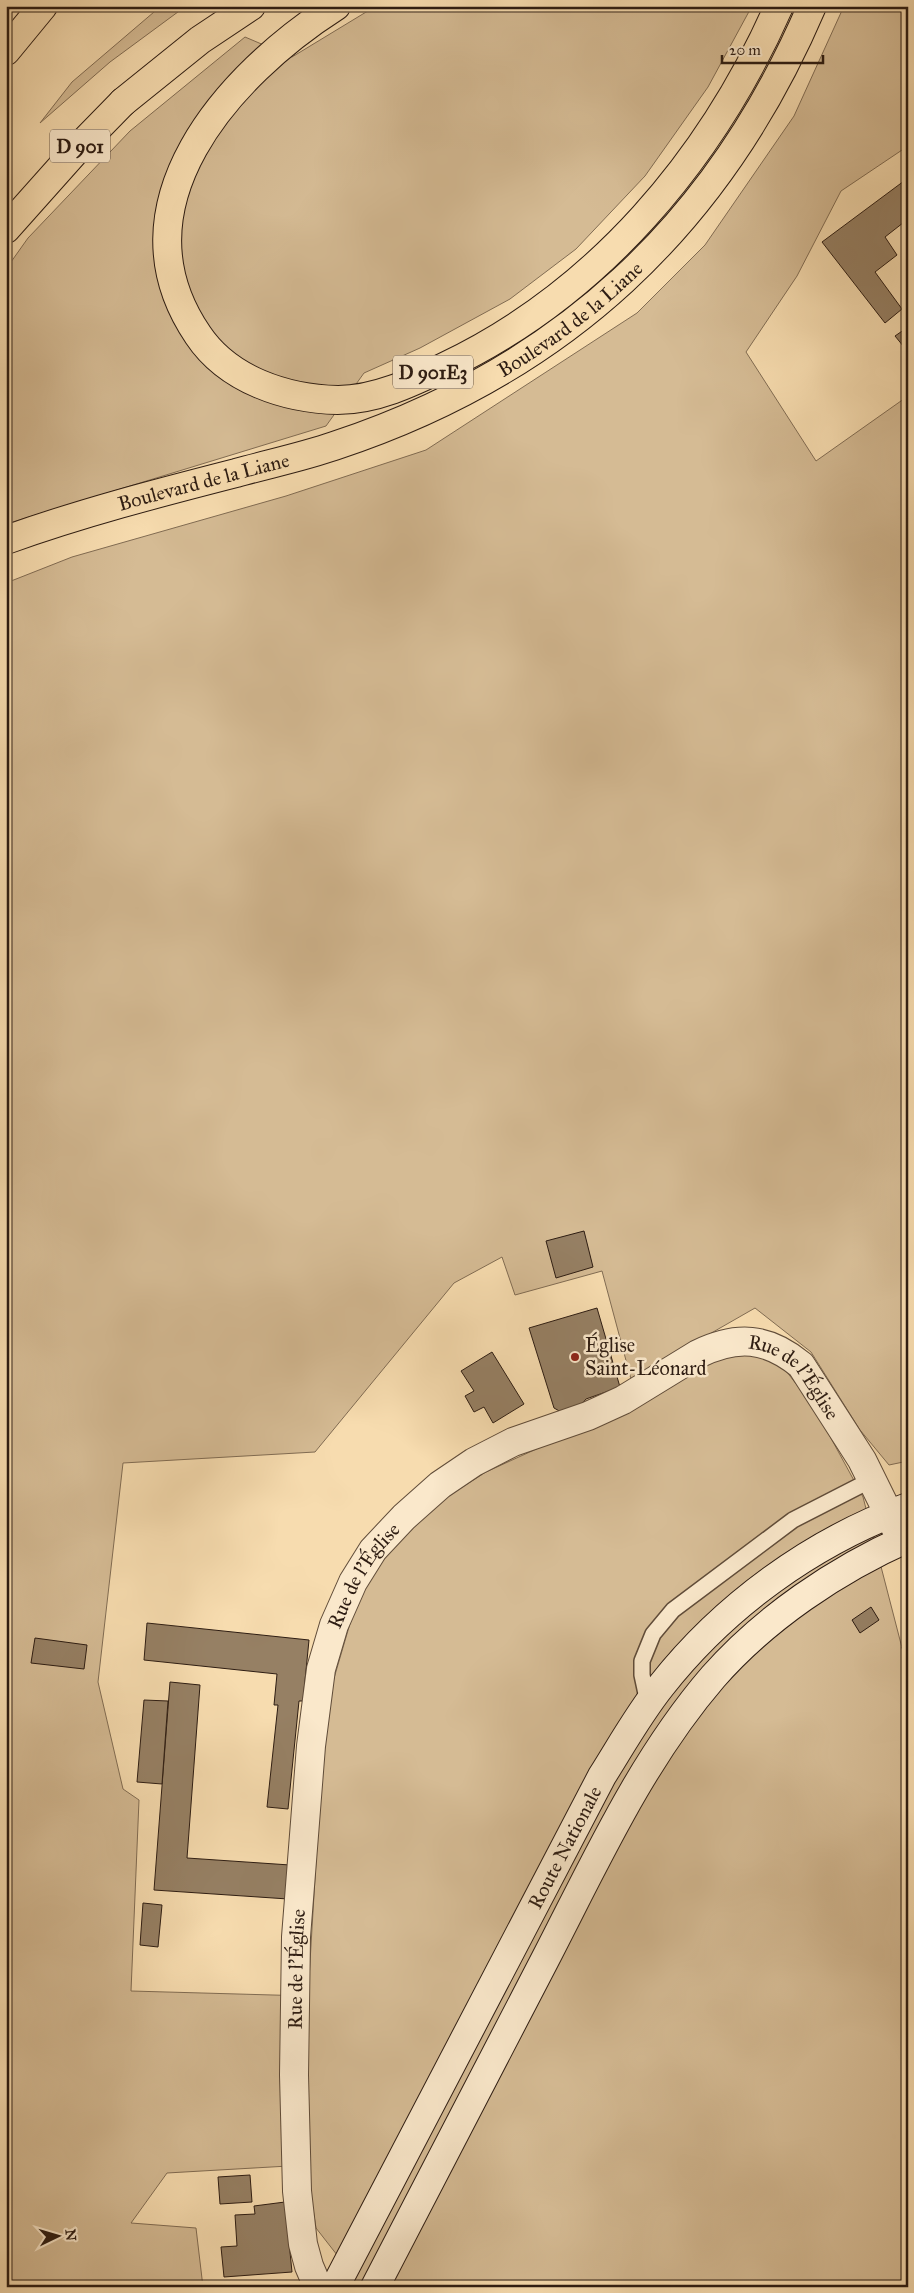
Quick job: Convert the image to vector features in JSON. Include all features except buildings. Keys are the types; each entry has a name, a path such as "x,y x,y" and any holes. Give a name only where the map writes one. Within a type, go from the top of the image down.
{"main road":[{"path":"6,51 43,6"},
{"name":"D 901","path":"6,229 80,146 124,102 181,54 251,6"},
{"name":"D 901E3","path":"336,6 303,28 263,63 206,128 186,161 178,179 168,220 166,240 167,258 177,298 203,342 218,359 237,373 275,389 321,399 340,400 361,398 399,387 472,353 545,306 608,255 648,214 699,150 748,72 779,6"},
{"name":"Boulevard de la Liane","path":"6,540 92,512 331,447 367,435 460,395 526,356 568,327 613,290 655,250 692,208 724,166 755,118 782,70 812,6"},
{"name":"D 901","path":"6,238 40,192"},
{"name":"Rue de l'Église","path":"318,2287 309,2266 303,2244 297,2191 294,2075 298,1900 307,1778 321,1669 334,1625 363,1563 386,1534 422,1500 474,1462 513,1442 607,1408 638,1392 682,1362 712,1347 739,1341 766,1344 790,1356 800,1365 873,1479 899,1510 905,1540"},
{"name":"Route Nationale","path":"335,2287 602,1776 648,1704 695,1648 752,1596 820,1548 899,1510"},
{"name":"Route Nationale","path":"375,2287 621,1813 679,1720 729,1660 790,1607 830,1581 905,1540"}],"lane":[{"path":"648,1704 642,1675 642,1661 653,1634 674,1610 793,1520 873,1479"}],"shaded area":[{"path":"161,6 186,6 110,62 40,123 72,82"},
{"path":"376,6 752,6 708,87 645,176 576,249 510,299 420,348 364,373 326,426 6,524 6,269 28,238 130,131 245,37 292,57"},
{"path":"844,6 908,6 908,146 841,191 797,276 746,352 816,461 908,396 908,1461 889,1465 860,1430 811,1352 755,1308 631,1379 602,1271 515,1295 502,1257 454,1283 315,1452 123,1463 98,1682 123,1789 139,1800 131,1991 308,1996 325,1709 361,1586 426,1510 486,1472 602,1419 706,1359 742,1348 776,1358 814,1407 863,1497 908,1671 908,2287 358,2287 348,2269 316,2228 306,2165 167,2173 131,2223 196,2228 203,2287 6,2287 6,583 72,557 286,496 426,450 637,313 705,245 794,116"}],"place":[{"name":"Église Saint-Léonard","path":"575,1357"}]}
